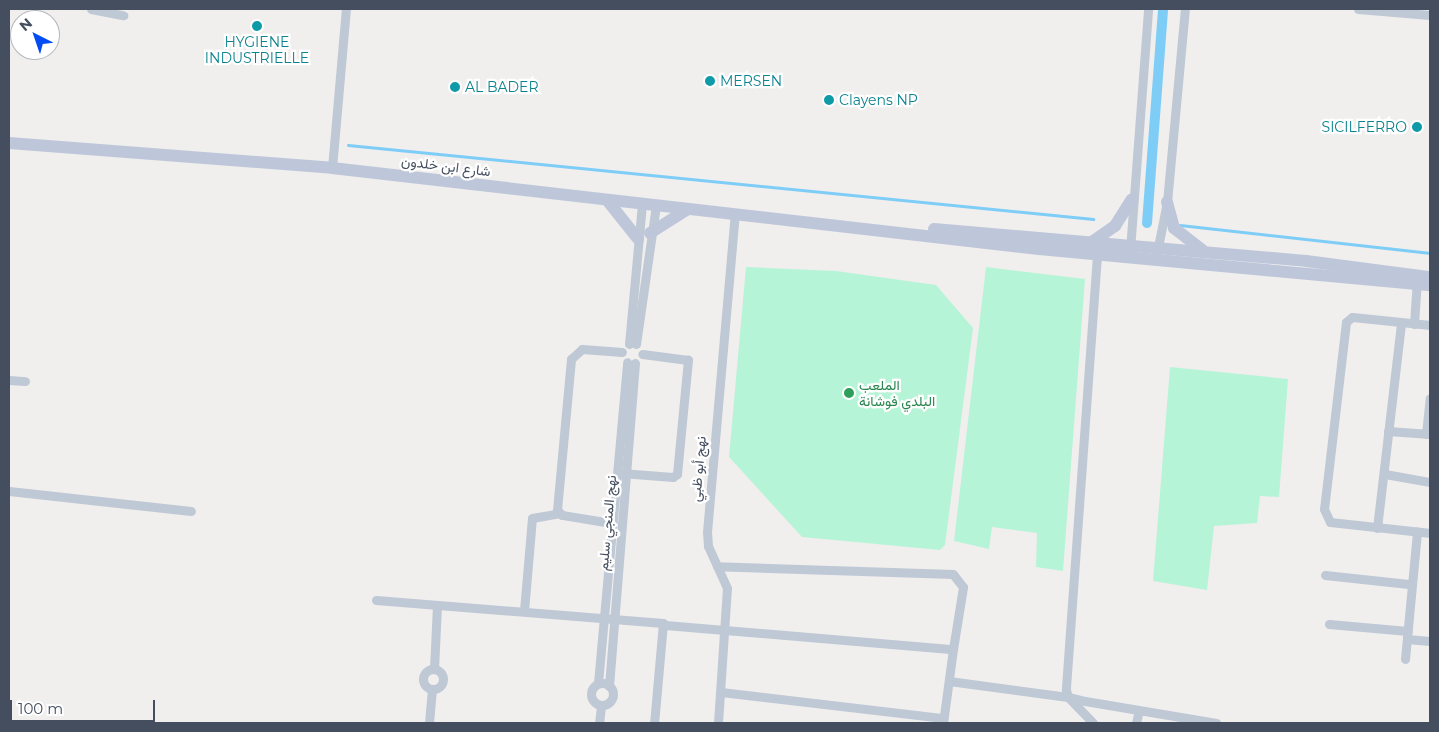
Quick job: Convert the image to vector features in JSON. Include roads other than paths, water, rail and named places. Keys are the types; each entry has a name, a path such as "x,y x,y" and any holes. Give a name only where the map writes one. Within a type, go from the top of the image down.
{"street":[{"path":"91,9 123,15"},
{"path":"332,168 346,9"},
{"path":"1130,253 1131,200 1148,9"},
{"path":"1155,261 1167,202 1185,9"},
{"path":"1358,9 1430,15"},
{"name":"شارع ابن خلدون","path":"9,143 332,168 642,204 879,228"},
{"path":"607,200 638,238"},
{"path":"1092,242 1115,226 1131,200"},
{"path":"1167,202 1174,228 1205,252"},
{"path":"621,473 673,477 677,474 688,360 642,354 633,344 638,238 642,204"},
{"path":"559,513 571,359 582,349 622,352 633,344 656,205"},
{"path":"650,234 689,209"},
{"name":"نهج أبو ظبي","path":"718,723 727,588 707,532 735,214"},
{"path":"879,228 1092,242 1155,261 1424,281"},
{"path":"879,228 1097,255 1130,253 1158,248 1205,252 1424,281"},
{"path":"1093,723 1068,696 1097,255"},
{"path":"1414,324 1424,281"},
{"path":"1430,325 1352,318 1346,322 1324,515 1330,522 1430,533"},
{"path":"1376,528 1385,474 1388,431 1401,323"},
{"path":"622,352 631,362 642,354"},
{"name":"نهج المنجي سليم","path":"621,473 611,523 608,616 609,686 613,697 601,706 590,696 598,683 608,616 621,473 631,362"},
{"path":"9,380 26,381"},
{"path":"1388,431 1428,434 1430,398"},
{"path":"1385,474 1430,482"},
{"path":"9,491 191,511"},
{"path":"524,611 532,518 559,513 611,523"},
{"path":"1405,659 1409,584 1417,532"},
{"path":"718,566 953,574 963,586 943,721 721,692"},
{"path":"1325,575 1409,584"},
{"path":"376,600 437,606 608,616 665,625 953,649"},
{"path":"432,689 443,680 434,669 437,606"},
{"path":"1329,624 1407,635 1430,641"},
{"path":"654,723 665,625"},
{"path":"429,723 432,689 423,678 434,669"},
{"path":"949,681 1068,696 1216,723"},
{"path":"598,683 609,686"},
{"path":"599,723 601,706"},
{"path":"1136,723 1139,710"}],"waterway":[{"path":"1147,223 1163,10"},
{"path":"348,145 1093,219"},
{"path":"1180,225 1430,253"}],"place":[{"name":"HYGIENE INDUSTRIELLE","path":"257,26"},
{"name":"MERSEN","path":"710,81"},
{"name":"AL BADER","path":"455,87"},
{"name":"Clayens NP","path":"829,100"},
{"name":"SICILFERRO","path":"1417,127"},
{"name":"الملعب البلدي فوشانة","path":"849,393"}]}
